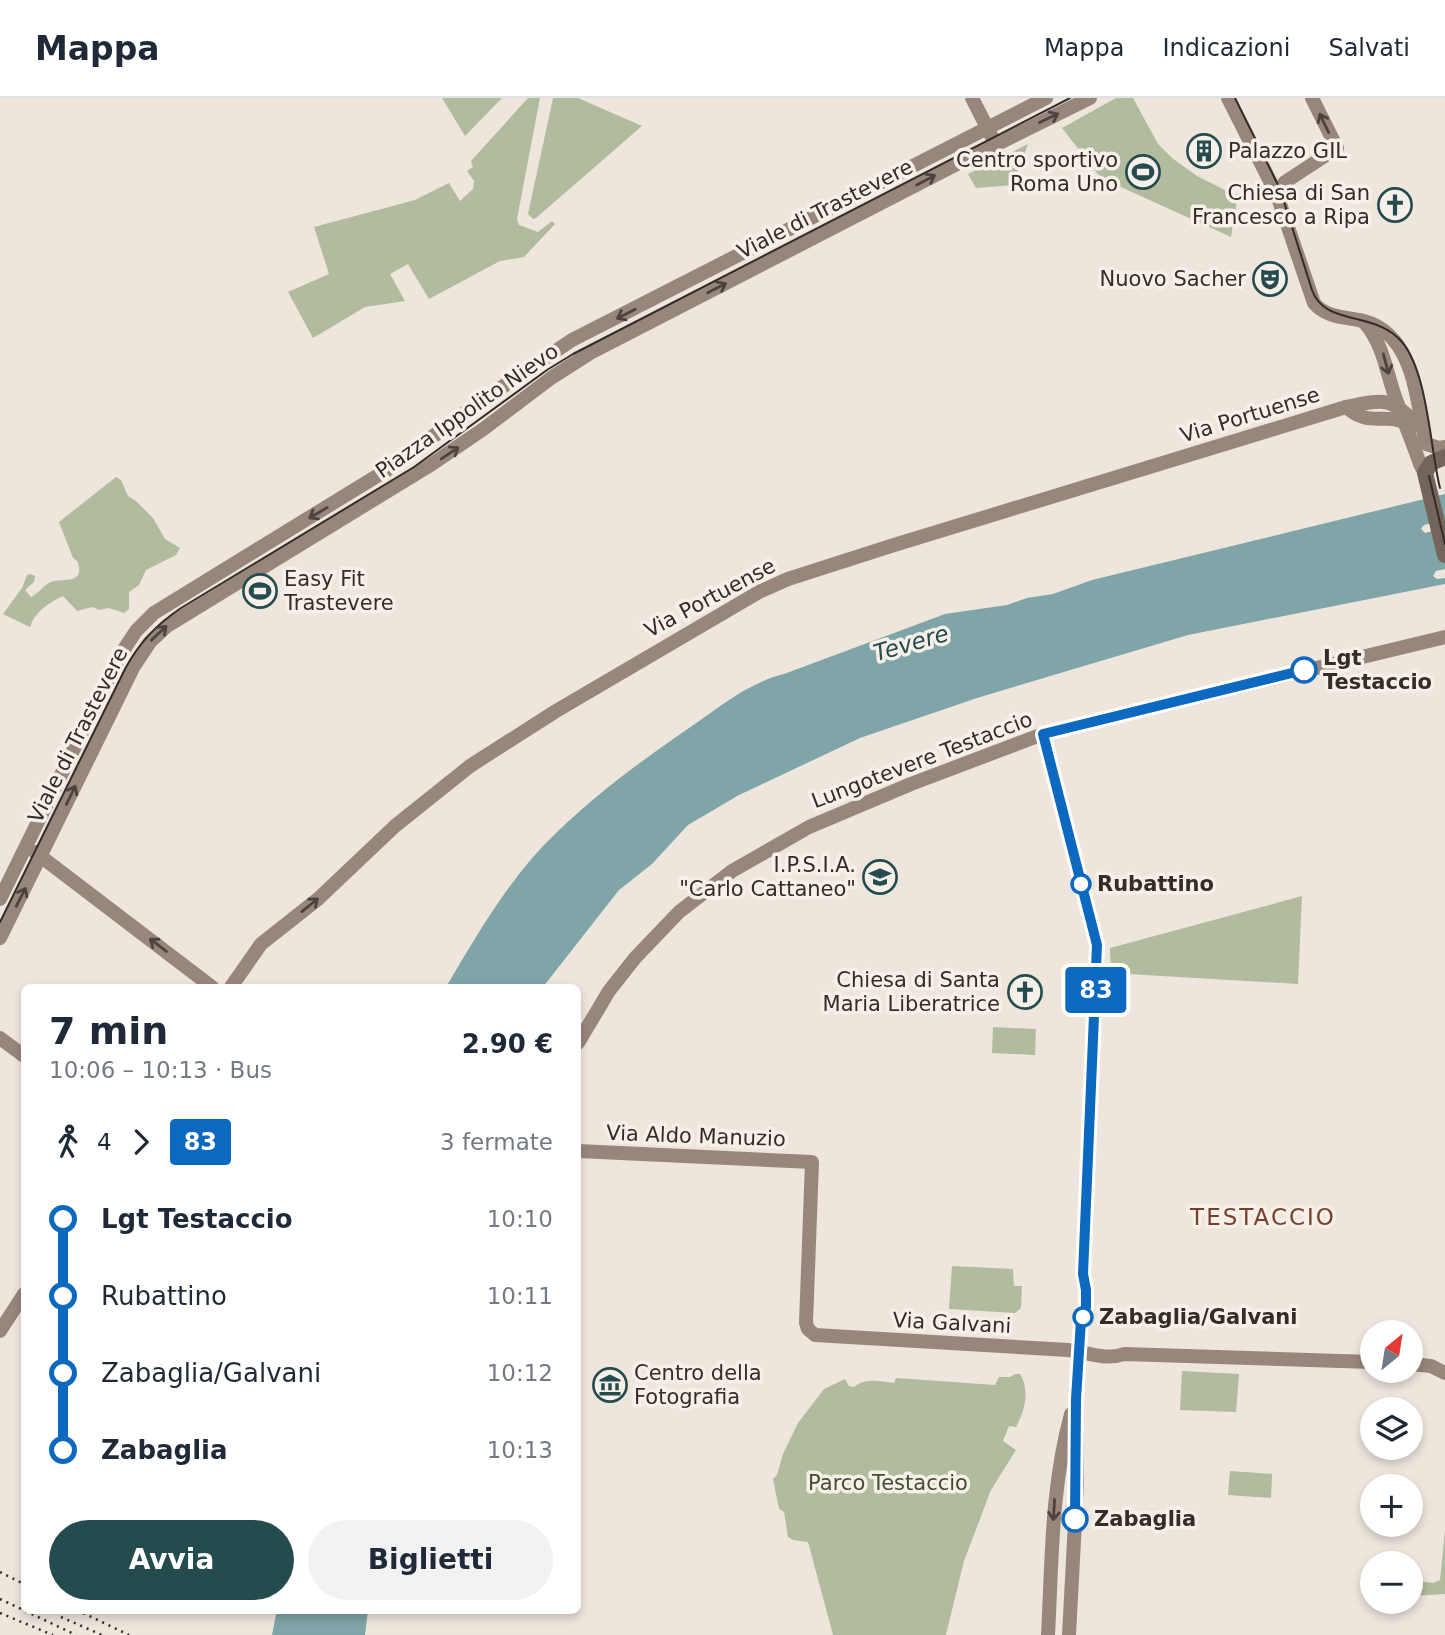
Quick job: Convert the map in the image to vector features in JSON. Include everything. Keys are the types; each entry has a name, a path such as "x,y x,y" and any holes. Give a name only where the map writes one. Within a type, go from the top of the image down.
{"main road":[{"path":"972,98 996,144"},
{"name":"Viale di Trastevere","path":"572,340 1046,98"},
{"name":"Viale di Trastevere","path":"580,359 1090,98"},
{"path":"1228,98 1277,195 1316,306 1331,314 1363,321 1384,330 1401,348 1410,373 1426,444 1445,447"},
{"path":"1277,195 1285,182 1337,148 1312,98"},
{"path":"883,183 902,192"},
{"path":"1363,321 1375,335 1383,351 1399,407 1420,464 1435,464 1445,555"},
{"name":"Piazza Ippolito Nievo","path":"384,472 572,340"},
{"name":"Piazza Ippolito Nievo","path":"378,498 473,437 580,359"},
{"name":"Via Portuense","path":"233,984 261,944 318,899 395,826 483,757 711,619 774,585 894,545 1346,407 1389,401 1399,407"},
{"path":"1346,407 1364,418 1397,419 1406,423"},
{"path":"1399,407 1422,428"},
{"name":"Viale di Trastevere","path":"0,899 112,671 129,640 141,625 168,604 384,472"},
{"name":"Viale di Trastevere","path":"0,938 134,666 156,636 177,619 378,498"},
{"name":"Lungotevere Testaccio","path":"581,1038 609,991 635,958 679,912 732,871 809,827 911,784 1043,734 1445,637"},
{"path":"26,845 208,984"},
{"path":"0,1038 21,1054"},
{"name":"Via Aldo Manuzio","path":"581,1152 812,1162 806,1314 807,1327 812,1334"},
{"path":"0,1331 21,1300"},
{"name":"Via Galvani","path":"812,1334 1085,1352 1097,1349 1116,1350 1124,1354 1360,1362"},
{"path":"1048,1635 1054,1502 1064,1442 1085,1352"},
{"path":"1423,1366 1441,1368"},
{"path":"1069,1635 1077,1484 1076,1399"}],"green space":[{"path":"442,98 502,98 465,136"},
{"path":"528,98 540,98 517,219 519,225 538,232 552,221 555,224 524,257 500,261 429,299 408,264 390,274 405,301 365,307 313,338 288,292 329,274 314,227 415,200 449,183 460,201 473,189 474,181 467,171 473,167 471,161"},
{"path":"553,98 578,98 642,126 533,219 528,214"},
{"name":"Centro sportivo Roma Uno","path":"1116,98 1133,98 1158,144 1172,158 1197,176 1238,194 1231,237 1101,178 1062,128"},
{"path":"1028,144 1013,185 976,188 968,174"},
{"path":"116,477 121,480 128,496 153,518 165,539 180,548 176,555 146,570 139,585 129,592 129,609 124,613 93,607 77,611 63,596 39,612 30,627 3,614 22,588 27,575 35,576 34,582 25,590 31,597 53,581 77,576 78,562 73,558 59,522"},
{"path":"1302,896 1298,984 1111,973 1110,948"},
{"path":"993,1027 1036,1029 1035,1055 992,1053"},
{"path":"952,1266 1013,1269 1014,1286 1022,1286 1021,1308 1015,1313 949,1309"},
{"path":"1182,1371 1239,1374 1236,1412 1180,1410"},
{"name":"Parco Testaccio","path":"1020,1374 1023,1380 1025,1400 1016,1427 1009,1426 1003,1441 1016,1450 991,1490 964,1561 946,1635 833,1635 808,1542 788,1537 784,1512 779,1509 773,1479 798,1423 824,1389 845,1379 849,1386 854,1387 868,1381 894,1383 896,1378 995,1385 999,1377"},
{"path":"1230,1471 1272,1474 1271,1498 1228,1495"},
{"path":"1445,1530 1445,1594 1423,1595 1423,1582 1433,1583 1440,1580"}],"water":[{"name":"Tevere","path":"1445,494 1445,520 1424,525 1421,529 1425,533 1445,528 1445,569 1436,571 1433,576 1437,579 1445,578 1445,584 1188,635 977,698 860,738 739,795 688,825 652,864 619,890 545,984 448,984 504,894 531,859 563,826 635,767 747,689 945,614 1007,605 1027,598 1053,594 1092,580"},
{"path":"276,1614 368,1614 365,1635 272,1635"}],"tram line":[{"path":"0,922 125,669 142,643 172,614 414,467 573,354 1070,98"},
{"path":"1235,98 1280,189 1318,302 1339,314 1391,332 1411,356 1423,391 1440,488"},
{"path":"1429,476 1445,544"}],"railway":[{"path":"0,1572 21,1582"},
{"path":"0,1599 21,1609"},
{"path":"0,1613 53,1635"},
{"path":"32,1614 76,1635"},
{"path":"85,1614 129,1635"},
{"path":"61,1617 102,1635"}],"bus line":[{"name":"83","path":"1075,1519 1076,1399 1081,1320 1086,1311 1083,1274 1097,945 1043,734 1304,670"}],"place":[{"name":"Palazzo GIL","path":"1204,151"},
{"name":"Centro sportivo Roma Uno","path":"1143,172"},
{"name":"Chiesa di San Francesco a Ripa","path":"1395,205"},
{"name":"Nuovo Sacher","path":"1270,279"},
{"name":"Easy Fit Trastevere","path":"260,591"},
{"name":"Lgt Testaccio","path":"1304,670"},
{"name":"I.P.S.I.A. \"Carlo Cattaneo\"","path":"880,877"},
{"name":"Rubattino","path":"1081,884"},
{"name":"Chiesa di Santa Maria Liberatrice","path":"1025,992"},
{"name":"Zabaglia/Galvani","path":"1083,1317"},
{"name":"Centro della Fotografia","path":"610,1385"},
{"name":"Zabaglia","path":"1075,1519"}],"district":[{"name":"TESTACCIO","path":"1263,1217"}]}
